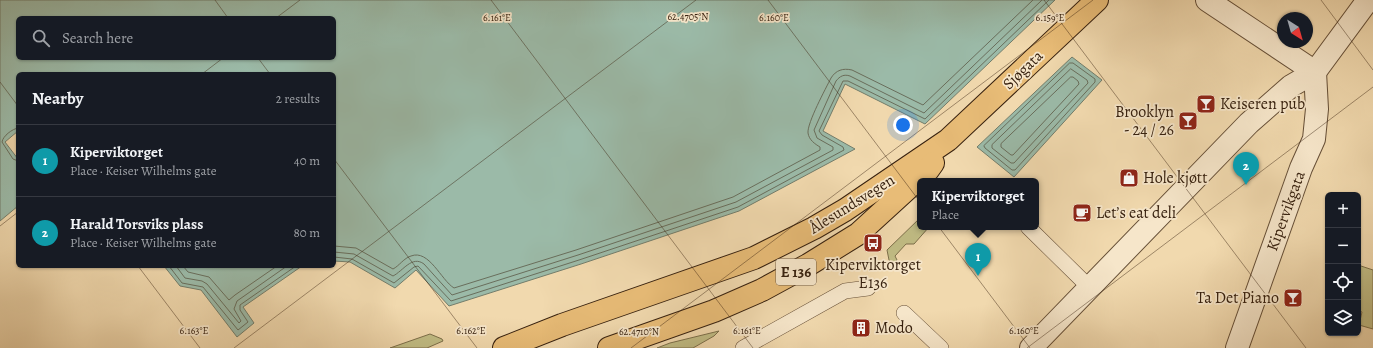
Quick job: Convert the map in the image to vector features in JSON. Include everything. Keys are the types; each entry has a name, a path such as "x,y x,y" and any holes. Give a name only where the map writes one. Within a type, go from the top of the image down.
{"highway":[{"name":"Sjøgata","path":"948,140 1097,0"},
{"name":"Ålesundsvegen","path":"919,178 928,170 948,140"},
{"name":"Ålesundsvegen","path":"504,348 562,325 720,271 779,247 845,210 948,140"},
{"name":"Ålesundsvegen","path":"609,348 630,343 714,311 762,290 808,265 858,234 917,180"}],"street":[{"path":"1207,0 1315,72"},
{"path":"1031,348 1249,123 1291,86 1315,72 1368,0"},
{"name":"Kipervikgata","path":"1238,348 1302,168 1314,139 1317,108 1315,72"}],"lane":[{"path":"1031,230 1089,287"},
{"path":"743,348 845,291 868,288"},
{"path":"904,313 940,348"}],"shaded area":[{"path":"917,221 917,230 926,230 914,244 906,244 895,256 897,260 893,265 889,260 887,250"},
{"path":"1361,266 1373,270 1373,329 1361,326"},
{"path":"719,331 714,336 693,348 657,348 670,343"},
{"path":"430,334 442,339 443,341 427,348 390,348"}],"water":[{"path":"0,0 1055,0 925,124 845,84 823,131 855,149 739,211 449,306 416,270 395,288 350,262 336,261 336,72 16,72 16,133 5,142 16,156 16,208 0,221"},
{"path":"1072,57 1102,80 1014,177 977,147"},
{"path":"166,268 299,268 243,307 254,323 237,337 201,290 180,286"}],"place":[{"name":"Keiseren pub","path":"1206,104"},
{"name":"Brooklyn - 24 / 26","path":"1188,121"},
{"name":"Hole kjøtt","path":"1129,178"},
{"name":"Harald Torsviks plass","path":"1246,185"},
{"name":"Let’s eat deli","path":"1082,213"},
{"name":"Kiperviktorget E136","path":"873,243"},
{"name":"Kiperviktorget","path":"978,276"},
{"name":"Ta Det Piano","path":"1293,298"},
{"name":"Modo","path":"861,328"}]}
